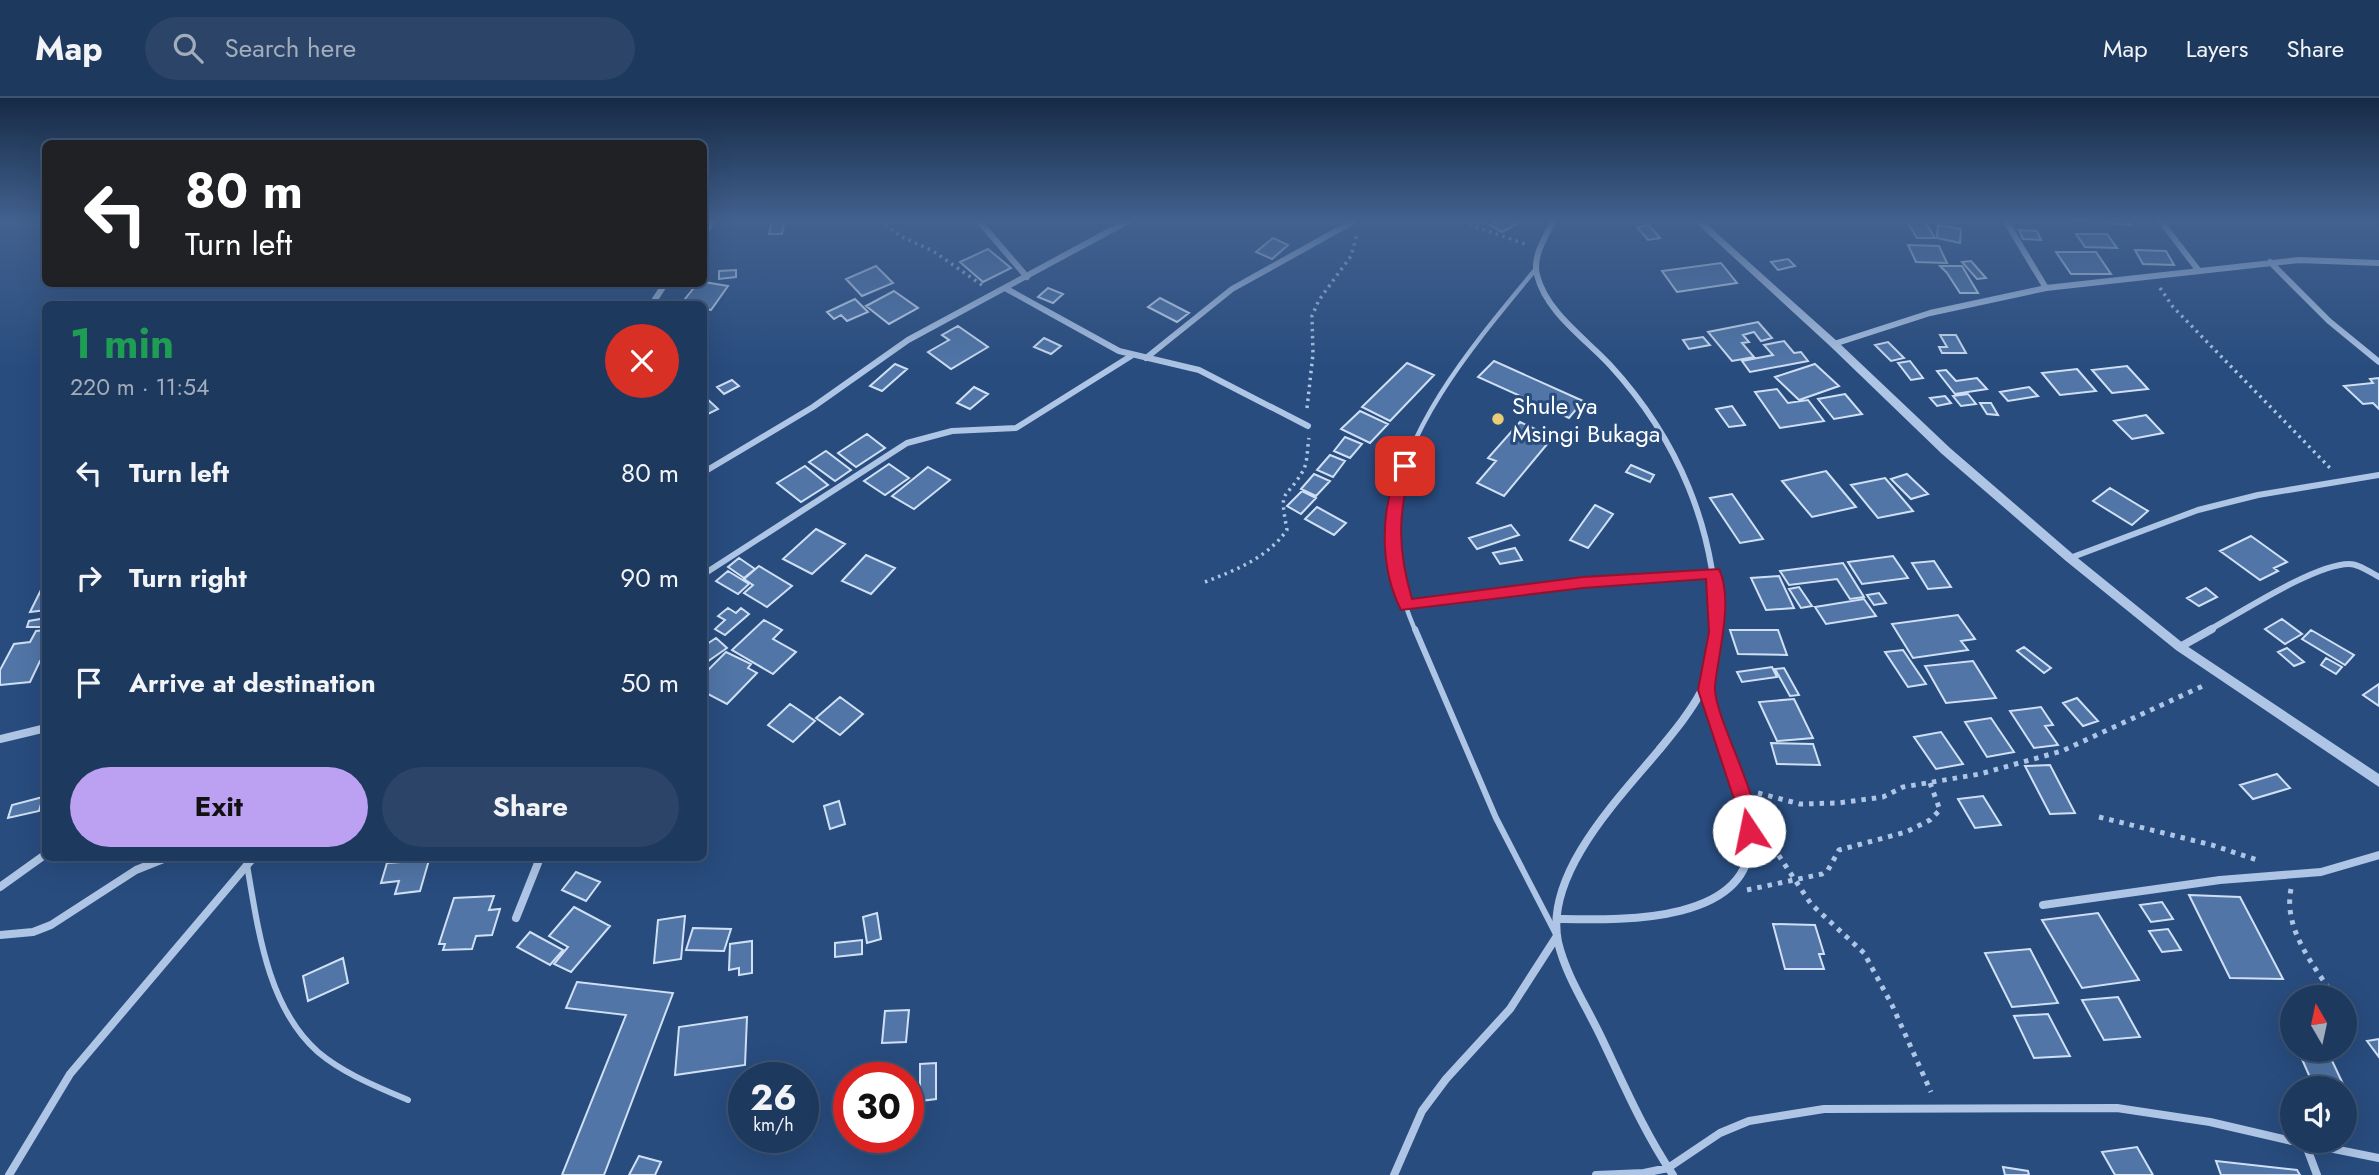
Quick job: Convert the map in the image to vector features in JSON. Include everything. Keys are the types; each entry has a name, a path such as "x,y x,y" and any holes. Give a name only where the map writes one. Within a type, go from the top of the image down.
{"street":[{"path":"1021,270 1027,277"},
{"path":"707,470 813,407 908,340 1039,270"},
{"path":"1146,358 1232,289 1266,270"},
{"path":"1535,270 1543,290 1555,305 1654,417 1684,466 1699,508 1714,573 1717,632 1707,690 1739,786 1749,831 1748,858 1742,877 1725,893 1674,913 1614,920 1558,919"},
{"path":"1753,270 1946,451 2180,648 2379,781"},
{"path":"2035,270 2046,288"},
{"path":"1834,344 1919,316 2046,288 2205,270"},
{"path":"2278,270 2329,321 2379,362"},
{"path":"1006,288 1131,356 1179,362 1308,426"},
{"path":"707,572 907,443 943,432 1016,428 1131,356"},
{"path":"2070,558 2198,510 2342,480 2379,475"},
{"path":"2180,648 2237,615 2340,565 2361,567 2379,577"},
{"path":"1670,1171 1614,1063 1557,936 1558,919 1570,869 1595,831 1707,690"},
{"path":"0,739 42,729"},
{"path":"2043,905 2282,874 2307,874 2344,868 2379,855"},
{"path":"0,887 42,857"},
{"path":"0,934 33,932 51,925 136,870 158,861"},
{"path":"9,1175 70,1074 250,861"},
{"path":"516,918 539,861"},
{"path":"1394,1175 1422,1111 1446,1079 1510,1009 1557,936"},
{"path":"1596,1175 1670,1171 1720,1133 1749,1121 1824,1109 2117,1108 2210,1122 2280,1138"},
{"path":"2309,1153 2317,1175"},
{"path":"2354,1153 2379,1158"}],"lane":[{"path":"1535,270 1457,369 1426,417 1395,498 1391,532 1396,572 1406,606 1495,820 1557,936"},
{"path":"1406,606 1583,583 1714,573"},
{"path":"250,861 256,913 278,993 293,1024 317,1051 351,1075 408,1100"}],"path":[{"path":"960,270 976,283 1006,288"},
{"path":"2158,276 2161,289 2173,307 2342,480"},
{"path":"1739,786 1779,800 1816,804 1883,797 1893,789 1980,774 2062,751 2221,676"},
{"path":"1725,893 1794,880 1828,870 1839,850 1886,838 1935,816 1940,810 1930,783"},
{"path":"2099,817 2230,850 2282,874"},
{"path":"1764,834 1794,880 1829,922 1864,953 1892,1005 1937,1107"},
{"path":"2307,874 2292,886 2286,901 2301,942 2327,985"}],"building":[{"path":"736,270 736,277 719,279 719,271"},
{"path":"866,270 880,270 893,283 862,296 846,279"},
{"path":"969,270 1006,270 983,282"},
{"path":"1727,270 1737,283 1677,292 1662,271"},
{"path":"1944,270 1965,270 1978,293 1960,293"},
{"path":"1969,270 1979,270 1986,278 1977,279"},
{"path":"2068,270 2108,270 2111,274 2071,274"},
{"path":"707,282 728,286 711,310 707,309 707,301 683,301 695,287 707,287"},
{"path":"1048,288 1063,294 1053,303 1038,297"},
{"path":"894,291 918,308 889,324 866,306"},
{"path":"1160,298 1189,313 1177,322 1148,307"},
{"path":"855,299 868,312 847,321 841,315 834,319 827,312"},
{"path":"1758,322 1772,338 1761,341 1754,332 1743,335 1749,342 1742,343 1754,357 1732,361 1708,332"},
{"path":"958,326 988,347 951,369 928,352 949,340 942,335"},
{"path":"1940,335 1956,335 1966,353 1942,353 1939,347 1947,347"},
{"path":"1703,337 1710,345 1689,349 1683,340"},
{"path":"1044,338 1061,346 1051,354 1034,347"},
{"path":"1784,341 1794,353 1801,352 1808,361 1750,372 1742,361 1773,355 1764,345"},
{"path":"1888,342 1904,358 1891,361 1875,345"},
{"path":"1494,361 1583,401 1569,418 1478,377"},
{"path":"1910,361 1923,378 1911,380 1898,363"},
{"path":"1407,363 1434,375 1390,421 1362,407"},
{"path":"895,364 907,369 882,391 870,386"},
{"path":"1815,364 1839,386 1799,400 1775,377"},
{"path":"2127,366 2148,389 2112,393 2092,370"},
{"path":"2077,369 2096,391 2060,395 2042,373"},
{"path":"1946,370 1956,381 1977,378 1987,389 1955,394 1937,371"},
{"path":"2379,378 2379,409 2373,403 2363,404 2344,386 2373,383 2370,379"},
{"path":"732,380 739,386 724,394 717,387"},
{"path":"974,387 988,394 970,409 957,403"},
{"path":"2029,387 2038,396 2008,401 2000,392"},
{"path":"1777,389 1788,403 1808,400 1824,421 1780,428 1755,392"},
{"path":"1845,394 1862,414 1834,419 1818,399"},
{"path":"1968,394 1976,404 1961,406 1953,396"},
{"path":"1945,396 1951,403 1937,406 1930,398"},
{"path":"707,399 718,409 707,414"},
{"path":"1980,403 1991,403 1998,415 1987,414"},
{"path":"1732,406 1745,425 1729,427 1716,409"},
{"path":"1360,411 1388,424 1370,443 1341,429"},
{"path":"2146,415 2163,433 2132,439 2114,421"},
{"path":"1520,422 1553,437 1504,496 1477,483 1496,461 1488,458"},
{"path":"867,434 885,448 856,467 838,453"},
{"path":"1345,437 1362,444 1350,458 1334,451"},
{"path":"826,451 851,470 835,481 809,462"},
{"path":"1330,455 1345,461 1333,477 1317,470"},
{"path":"889,464 909,478 885,495 864,481"},
{"path":"1631,465 1654,475 1650,482 1626,472"},
{"path":"805,466 828,485 801,502 777,483"},
{"path":"928,467 950,480 914,509 892,496"},
{"path":"1826,471 1856,507 1812,517 1782,481"},
{"path":"1314,474 1330,481 1316,496 1301,489"},
{"path":"1907,474 1928,494 1911,499 1891,479"},
{"path":"1885,478 1913,511 1878,518 1851,485"},
{"path":"2110,488 2148,511 2132,525 2093,501"},
{"path":"1302,491 1316,498 1301,514 1287,506"},
{"path":"1732,494 1763,539 1740,543 1710,498"},
{"path":"1595,505 1613,514 1588,548 1570,540"},
{"path":"1317,507 1346,523 1334,535 1305,519"},
{"path":"1511,525 1519,535 1477,549 1469,538"},
{"path":"816,529 845,544 812,574 783,559"},
{"path":"2251,536 2287,562 2274,568 2278,571 2260,580 2220,551"},
{"path":"1515,548 1522,560 1500,564 1493,553"},
{"path":"866,555 895,568 871,594 842,581"},
{"path":"1893,556 1908,578 1862,584 1848,562"},
{"path":"739,558 755,569 744,578 728,567"},
{"path":"1934,561 1951,587 1928,589 1912,563"},
{"path":"1843,563 1864,597 1850,599 1837,579 1789,585 1780,571"},
{"path":"759,566 792,586 767,607 744,593 753,585 744,579"},
{"path":"728,571 749,584 738,594 716,581"},
{"path":"1779,576 1794,608 1766,610 1751,578"},
{"path":"1799,587 1812,606 1801,608 1789,589"},
{"path":"2206,588 2217,597 2199,606 2187,598"},
{"path":"41,590 42,610 30,612"},
{"path":"1879,593 1886,603 1874,605 1867,595"},
{"path":"1864,599 1876,616 1826,624 1815,607"},
{"path":"728,608 736,613 741,608 749,614 725,635 715,629 725,620 718,616"},
{"path":"1958,615 1975,639 1961,641 1968,650 1913,658 1892,624"},
{"path":"42,619 42,627 27,627 29,621"},
{"path":"2282,619 2302,634 2285,644 2265,629"},
{"path":"764,620 782,630 773,639 796,652 773,674 732,650"},
{"path":"42,630 42,661 30,682 0,685 0,670 14,644 30,642 36,631"},
{"path":"1730,630 1778,630 1787,655 1738,654"},
{"path":"2311,630 2354,655 2345,665 2302,639"},
{"path":"716,638 727,648 707,662 707,644"},
{"path":"2024,647 2051,668 2044,673 2017,651"},
{"path":"2287,648 2304,662 2294,666 2278,652"},
{"path":"1903,650 1926,684 1908,687 1885,652"},
{"path":"726,652 751,664 748,668 757,673 727,704 707,694 707,671"},
{"path":"2326,658 2342,667 2336,674 2321,665"},
{"path":"1973,661 1996,698 1946,703 1925,666"},
{"path":"1772,667 1777,677 1742,682 1737,672"},
{"path":"1784,668 1799,695 1790,696 1775,669"},
{"path":"2379,684 2379,706 2363,695"},
{"path":"840,697 863,714 840,735 816,718"},
{"path":"2077,698 2098,721 2083,726 2063,703"},
{"path":"1794,699 1813,738 1777,741 1759,702"},
{"path":"790,704 815,721 793,742 768,725"},
{"path":"2041,707 2053,725 2045,726 2058,745 2034,748 2010,711"},
{"path":"1991,718 2014,752 1987,757 1965,722"},
{"path":"1941,732 1963,764 1936,769 1914,737"},
{"path":"1771,743 1813,744 1820,765 1777,764"},
{"path":"2050,765 2075,813 2050,814 2025,766"},
{"path":"2277,774 2290,788 2253,799 2240,785"},
{"path":"1983,796 2001,825 1975,828 1958,799"},
{"path":"42,797 39,811 8,818 12,805"},
{"path":"839,801 845,824 830,829 824,806"},
{"path":"429,861 420,891 395,894 399,881 381,883 387,863"},
{"path":"576,872 600,882 586,901 562,890"},
{"path":"2189,895 2240,897 2283,979 2230,978"},
{"path":"494,896 489,910 500,909 492,935 476,936 472,949 443,950 445,944 439,944 454,898"},
{"path":"2162,902 2173,919 2151,922 2140,905"},
{"path":"574,907 610,926 571,972 554,964 568,947 549,936"},
{"path":"877,913 881,939 867,943 863,917"},
{"path":"2098,913 2139,980 2082,988 2042,920"},
{"path":"685,916 681,959 654,963 658,920"},
{"path":"1773,924 1815,925 1824,954 1819,954 1824,969 1785,969"},
{"path":"693,928 731,929 724,951 686,950"},
{"path":"2168,929 2181,950 2162,952 2149,931"},
{"path":"530,932 563,950 550,965 517,947"},
{"path":"862,940 862,954 835,957 835,943"},
{"path":"752,941 752,973 739,975 739,968 729,970 730,944"},
{"path":"2030,949 2058,1003 2012,1007 1985,953"},
{"path":"343,958 348,983 308,1001 303,976"},
{"path":"577,982 673,993 604,1175 562,1175 626,1015 566,1008"},
{"path":"2118,997 2140,1037 2104,1040 2082,1000"},
{"path":"909,1010 906,1042 882,1043 885,1011"},
{"path":"2048,1014 2070,1056 2034,1058 2014,1016"},
{"path":"747,1017 745,1062 728,1062 728,1067 675,1075 679,1027"},
{"path":"2379,1039 2379,1057 2367,1041"},
{"path":"2303,1062 2333,1062 2339,1076 2309,1076"},
{"path":"936,1063 936,1099 924,1100 924,1064"},
{"path":"2137,1147 2153,1175 2115,1175 2102,1152"},
{"path":"639,1156 661,1162 655,1175 629,1175"},
{"path":"2216,1161 2297,1170 2300,1175 2221,1175"},
{"path":"2003,1167 2028,1171 2029,1175 2005,1175"}],"place":[{"name":"Shule ya Msingi Bukaga","path":"1498,419"}],"route":[{"path":"1405,466 1395,498 1391,532 1396,572 1406,606 1583,583 1714,573 1717,632 1707,690 1743,799 1749,831"}]}
